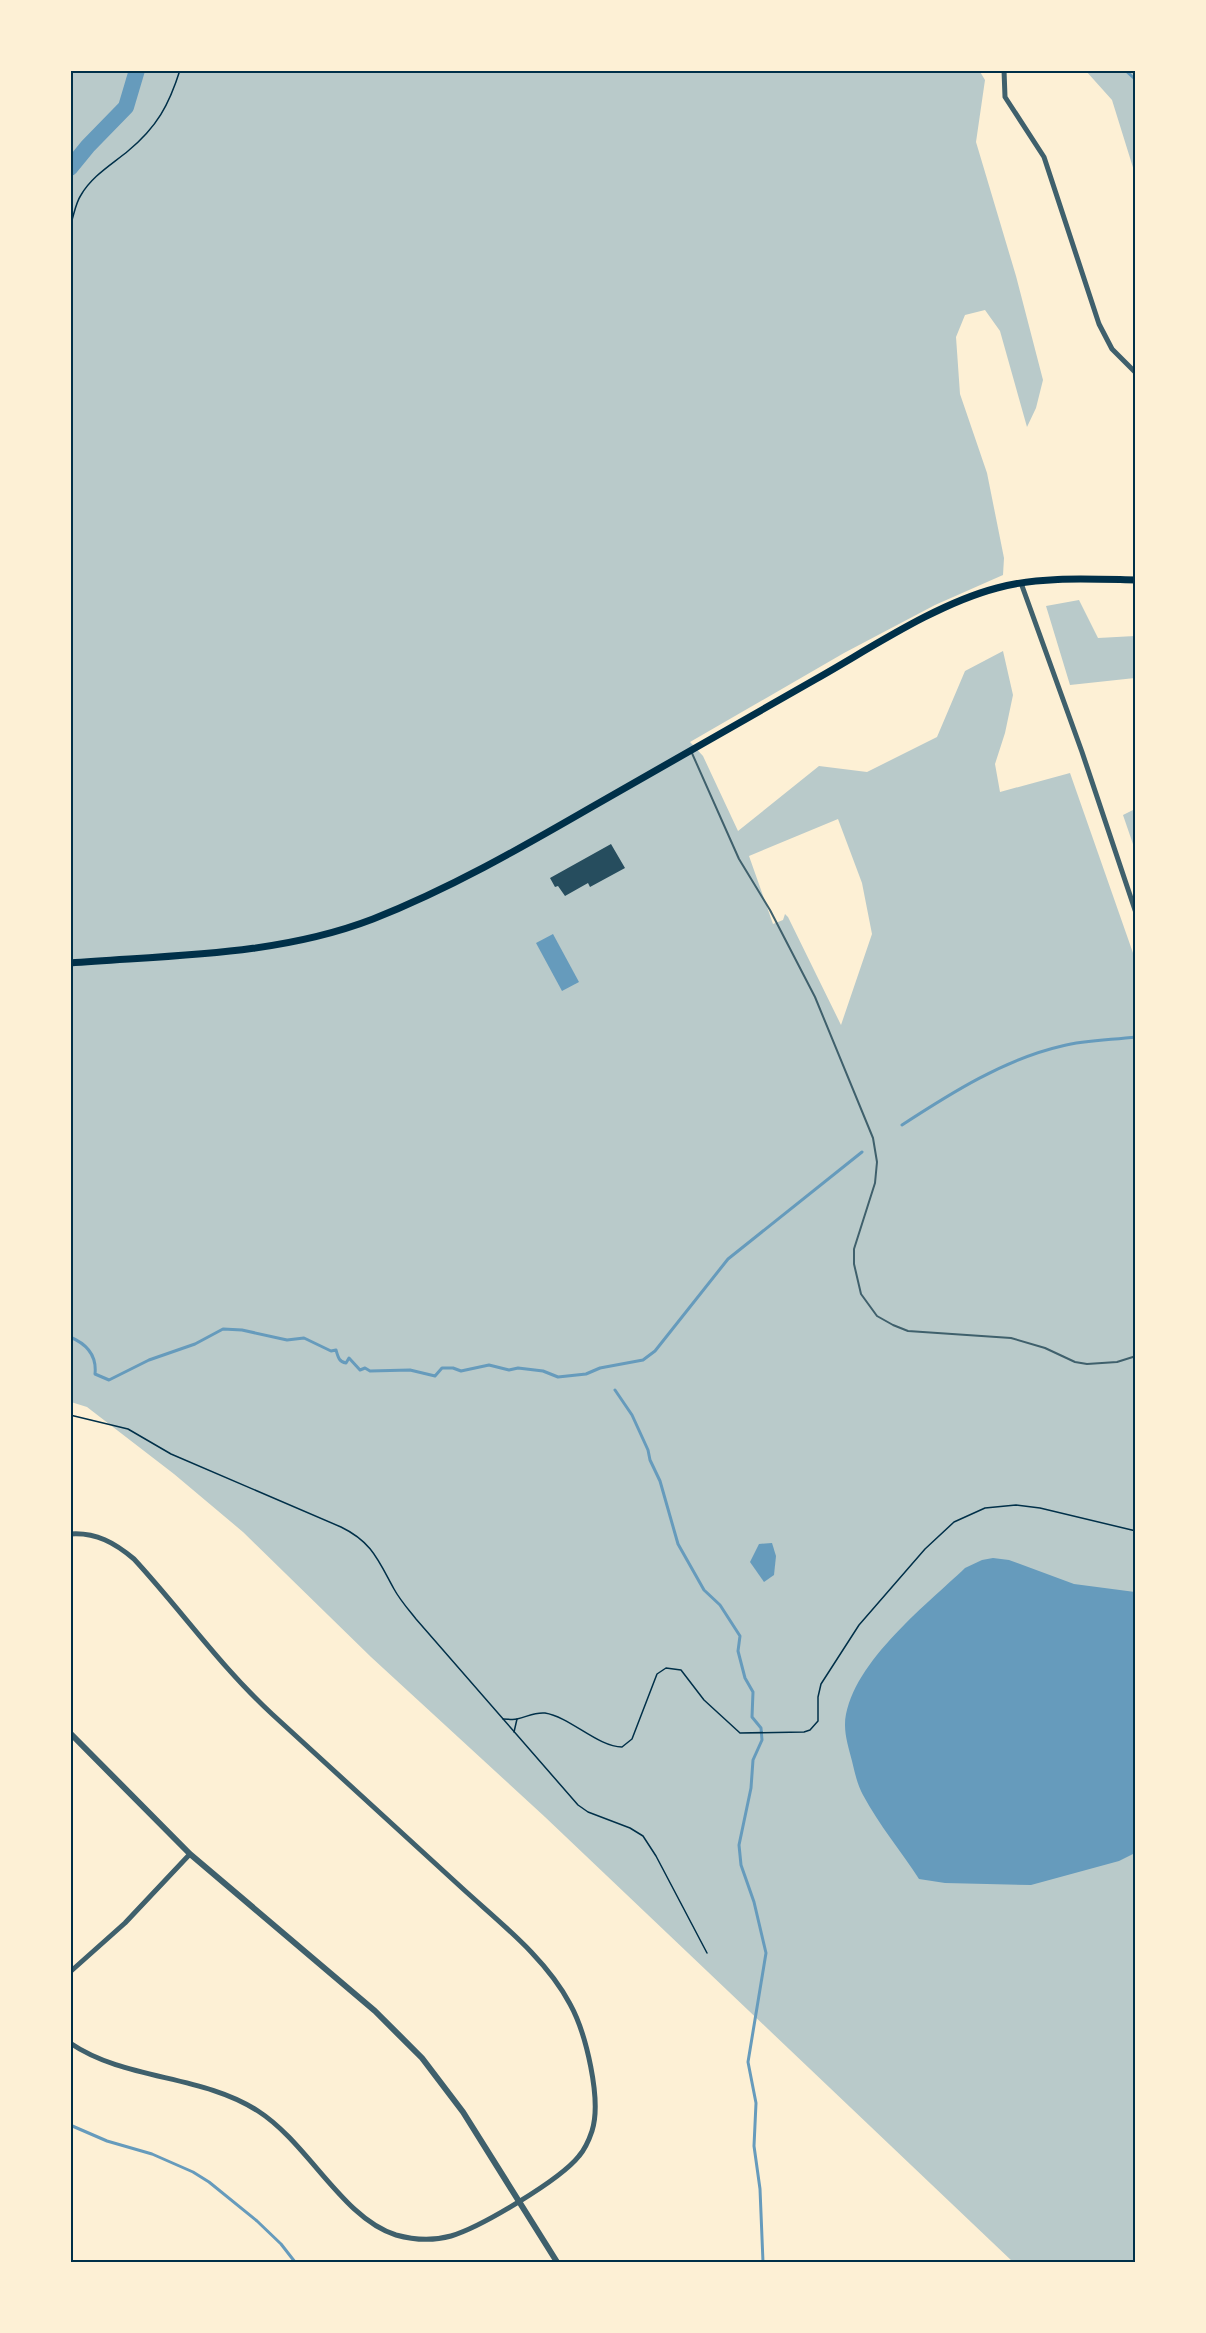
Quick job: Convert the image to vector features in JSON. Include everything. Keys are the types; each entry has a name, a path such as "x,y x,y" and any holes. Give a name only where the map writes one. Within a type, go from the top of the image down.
{"main road":[{"path":"70,963 288,945 344,930 462,879 926,618 982,592 1021,583 1051,580 1136,580"}],"street":[{"path":"1004,70 1005,97 1044,157 1099,324 1112,349 1136,373"},
{"path":"1021,583 1082,752 1136,913"},
{"path":"70,1534 104,1538 129,1555 156,1583 243,1686 528,1950 571,2004 581,2031 596,2096 595,2120 587,2144 576,2160 564,2171 484,2223 450,2237 426,2240 397,2235 361,2216 287,2134 241,2101 202,2087 87,2054 70,2043"},
{"path":"70,1733 190,1854 375,2011 422,2058 463,2112 557,2262"},
{"path":"70,1972 125,1923 190,1854"}],"lane":[{"path":"691,751 743,866 770,910 815,997 873,1138 877,1162 875,1183 854,1257 859,1287 868,1305 885,1321 908,1331 1011,1338 1045,1348 1075,1362 1087,1364 1117,1362 1136,1356"}],"path":[{"path":"70,226 80,197 87,186 151,128 171,100 180,70"},
{"path":"70,1416 128,1429 171,1454 358,1536 374,1552 395,1590 416,1619 578,1805 588,1812 630,1828 643,1836 656,1856 707,1953"},
{"path":"502,1719 517,1719 538,1713 549,1714 609,1744 622,1747 632,1739 654,1680 662,1670 672,1668 681,1670 700,1695 740,1733 804,1732 814,1727 819,1715 818,1697 822,1684 850,1638 879,1600 925,1549 946,1528 962,1517 994,1506 1016,1505 1040,1508 1136,1531"},
{"path":"513,1733 517,1719"}],"shaded area":[{"path":"979,70 985,80 976,142 1016,276 1043,380 1036,408 1027,427 1000,331 985,310 965,315 956,337 960,394 987,473 1004,558 1003,575 935,605 844,653 690,742 703,756 738,831 819,766 867,772 937,737 965,671 1003,651 1013,695 1005,733 995,764 1000,792 1070,773 1135,954 1135,2262 1013,2262 545,1817 371,1657 243,1532 174,1474 87,1407 71,1402 70,71","holes":["838,819 862,883 872,934 841,1025 788,917 785,914 783,920 773,924 749,856"]},
{"path":"1086,71 1135,71 1135,174 1112,100"},
{"path":"1079,600 1098,638 1135,636 1135,678 1070,685 1046,606"},
{"path":"1135,809 1135,850 1123,815"}],"water":[{"path":"553,934 579,982 562,991 536,943"},
{"path":"772,1543 776,1556 774,1575 764,1582 750,1562 759,1544"},
{"path":"993,1558 1009,1560 1074,1584 1135,1592 1135,1853 1119,1861 1031,1885 945,1883 919,1879 876,1817 859,1787 846,1734 845,1725 849,1703 859,1681 873,1660 910,1619 965,1568 982,1560"}],"building":[{"path":"611,844 625,868 590,887 588,883 565,896 558,886 555,887 550,878"}],"waterway":[{"path":"70,168 126,107 137,70"},
{"path":"1125,70 1136,80"},
{"path":"902,1125 959,1089 1020,1059 1071,1044 1136,1037"},
{"path":"70,1337 90,1351 95,1374 109,1380 149,1360 195,1344 223,1329 242,1330 287,1340 304,1338 331,1351 336,1350 342,1362 346,1363 349,1358 360,1370 365,1368 370,1371 410,1370 435,1376 442,1368 461,1371 489,1365 509,1370 518,1368 543,1371 558,1377 586,1374 600,1368 643,1360 655,1351 728,1259 862,1152"},
{"path":"615,1390 632,1415 648,1450 660,1481 678,1544 704,1590 720,1605 740,1636 738,1651 745,1678 753,1692 752,1717 761,1728 762,1740 753,1760 751,1788 739,1845 741,1865 754,1902 766,1953 748,2062 756,2103 754,2146 760,2189 763,2262"},
{"path":"70,2125 107,2141 152,2154 193,2172 257,2221 281,2244 295,2262"}]}
